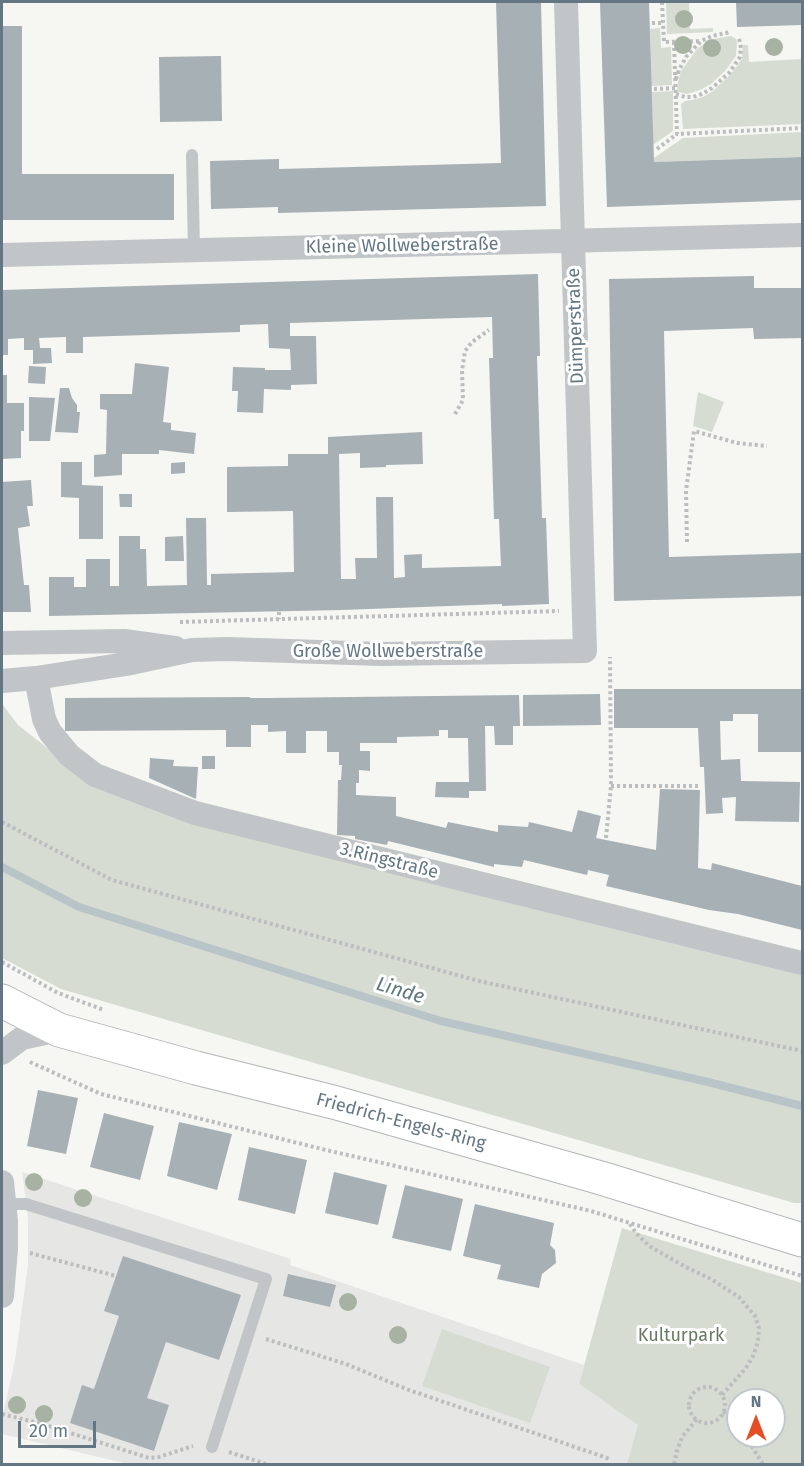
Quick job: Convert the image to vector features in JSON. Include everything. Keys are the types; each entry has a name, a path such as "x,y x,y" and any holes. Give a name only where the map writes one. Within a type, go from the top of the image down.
{"main road":[{"name":"Friedrich-Engels-Ring","path":"2,1001 59,1030 501,1149 802,1240"}],"street":[{"name":"Dümperstraße","path":"566,2 585,651"},
{"name":"Kleine Wollweberstraße","path":"2,255 802,235"},
{"name":"Große Wollweberstraße","path":"2,642 123,640 192,651"},
{"name":"Große Wollweberstraße","path":"2,681 126,664 192,651 227,649 382,654 585,651"},
{"name":"3.Ringstraße","path":"36,678 44,719 50,732 69,755 94,776 195,813 802,963"},
{"path":"2,1053 22,1038 59,1030"},
{"path":"2,1296 6,1249 3,1193"}],"lane":[{"path":"192,155 194,250"},
{"path":"3,1193 26,1204 266,1279 212,1447"}],"path":[{"path":"662,2 664,42 701,41 731,32"},
{"path":"652,23 663,23"},
{"path":"676,94 685,97 702,94 729,73 740,57 739,38"},
{"path":"675,82 686,57 701,41"},
{"path":"674,42 677,134"},
{"path":"654,89 675,88"},
{"path":"657,149 677,134 802,128"},
{"path":"455,414 463,400 462,371 465,351 472,342 489,330"},
{"path":"687,542 686,491 694,431 737,443 767,446"},
{"path":"180,622 584,610"},
{"path":"279,612 279,620"},
{"path":"606,838 611,786 610,651"},
{"path":"611,786 699,786"},
{"path":"2,822 112,880 479,981 802,1051"},
{"path":"26,1061 101,1094 326,1150 591,1211 802,1276"},
{"path":"630,1223 649,1246 711,1279 739,1298 755,1316 759,1329 758,1342 753,1356 746,1368 722,1395"},
{"path":"6,1249 28,1252 116,1276"},
{"path":"249,1334 346,1364 409,1390 610,1459"},
{"path":"708,1387 722,1395 725,1406 717,1420 707,1423 697,1419 690,1410 689,1405 693,1394 702,1388 708,1387"},
{"path":"2,1414 42,1424 149,1458 204,1444 266,1464"},
{"path":"674,1464 682,1437 697,1419"},
{"path":"753,1448 763,1464"}],"shaded area":[{"path":"22,1172 291,1259 290,1265 584,1365 579,1384 639,1425 627,1464 128,1464 2,1434 2,1419 15,1360 28,1265 28,1218"}],"green space":[{"path":"666,2 689,2 690,29 713,28 713,32 667,34"},
{"path":"660,28 661,48 671,47 672,85 651,86 650,29"},
{"path":"731,36 737,42 736,56 725,71 711,84 700,90 687,94 678,92 681,71 697,49 713,39"},
{"path":"743,45 748,45 749,62 802,59 802,124 683,129 681,104 703,97 730,75 742,59"},
{"path":"673,91 673,131 653,145 652,92"},
{"path":"802,132 802,157 654,162 654,158 683,138"},
{"path":"698,392 724,402 712,432 693,426"},
{"path":"2,705 18,725 91,782 802,970 802,1203 794,1203 61,989 2,958"},
{"name":"Kulturpark","path":"622,1228 802,1283 802,1464 627,1464 638,1425 579,1384"},
{"path":"442,1329 550,1367 530,1423 422,1386"}],"building":[{"path":"496,2 541,2 546,206 278,213 278,207 211,209 210,161 279,159 279,169 501,163"},
{"path":"600,2 649,2 654,162 802,157 802,200 607,207"},
{"path":"736,2 802,2 802,25 737,27"},
{"path":"2,26 22,26 22,174 174,174 174,220 2,220"},
{"path":"221,56 222,121 160,122 159,57"},
{"path":"538,274 540,356 537,356 542,518 546,518 549,604 49,616 49,577 74,577 74,587 86,587 86,559 110,559 110,586 119,586 119,536 140,536 140,549 146,549 147,586 187,585 186,518 206,518 207,585 211,585 211,574 294,572 293,511 227,512 227,467 288,466 288,454 328,454 328,437 422,432 423,464 360,468 360,453 339,454 341,579 356,579 355,558 377,558 376,497 393,497 394,578 405,577 404,555 422,554 422,568 501,566 499,519 494,519 489,358 493,358 492,317 290,323 290,336 316,336 317,384 291,385 291,390 264,389 263,413 237,412 238,391 232,391 233,367 291,370 290,349 269,348 268,324 240,325 240,332 83,337 83,353 66,353 66,337 39,338 40,348 51,348 52,363 33,364 33,350 24,350 24,338 8,339 8,355 2,355 2,290"},
{"path":"754,276 754,288 802,288 802,338 754,339 753,328 664,331 669,557 802,553 802,596 614,601 609,279"},
{"path":"135,363 169,367 163,422 171,423 171,430 196,433 194,454 159,450 159,454 122,454 122,475 94,477 94,455 106,454 107,410 100,409 100,394 132,394"},
{"path":"29,366 46,367 45,384 28,383"},
{"path":"2,375 7,375 7,403 24,403 21,458 2,459"},
{"path":"60,388 69,388 77,405 77,412 80,412 78,433 55,432"},
{"path":"29,397 55,398 50,441 29,441"},
{"path":"61,462 82,462 82,485 103,486 103,539 79,539 79,498 61,497"},
{"path":"185,462 185,473 171,474 171,463"},
{"path":"31,480 33,506 27,506 30,526 18,528 24,585 29,585 31,612 2,612 2,482"},
{"path":"119,494 132,494 132,507 120,507"},
{"path":"183,536 184,561 165,561 165,537"},
{"path":"614,689 802,689 802,752 758,752 758,714 733,714 733,721 720,721 721,760 740,759 741,781 800,782 799,822 735,821 736,797 722,798 723,813 706,814 704,767 700,767 698,728 614,728"},
{"path":"600,694 601,725 523,726 523,695"},
{"path":"519,695 520,726 513,726 513,745 495,745 494,726 485,726 486,791 469,791 469,798 435,797 436,782 469,782 468,738 448,738 448,730 439,730 439,736 397,737 397,743 360,743 360,751 370,751 370,771 359,770 356,795 396,797 396,816 446,828 448,822 498,832 498,825 528,827 529,822 572,832 578,810 601,816 596,838 656,850 660,789 700,790 698,868 711,870 712,863 802,886 802,930 606,886 609,875 588,870 587,875 524,860 522,867 494,864 494,867 388,841 387,845 355,839 355,836 337,835 338,780 341,780 342,765 339,765 339,752 327,752 327,731 306,731 306,753 286,753 286,731 268,732 268,725 251,725 251,747 226,747 226,730 65,731 65,698"},
{"path":"202,756 215,756 215,769 202,769"},
{"path":"150,758 174,760 173,766 198,767 196,799 149,778"},
{"path":"38,1090 78,1098 66,1154 27,1146"},
{"path":"104,1113 154,1126 140,1180 90,1167"},
{"path":"179,1122 232,1134 217,1190 167,1176"},
{"path":"249,1147 307,1160 295,1214 238,1200"},
{"path":"334,1172 387,1185 378,1225 325,1213"},
{"path":"405,1185 463,1199 451,1251 392,1238"},
{"path":"475,1204 554,1223 550,1245 555,1250 556,1263 542,1274 539,1288 497,1279 501,1265 463,1256"},
{"path":"123,1256 241,1295 219,1360 166,1342 147,1398 169,1405 154,1451 70,1423 82,1385 94,1389 119,1316 104,1311"},
{"path":"288,1274 336,1285 330,1307 283,1296"}],"waterway":[{"name":"Linde","path":"2,867 79,907 441,1021 708,1082 802,1106"}]}
